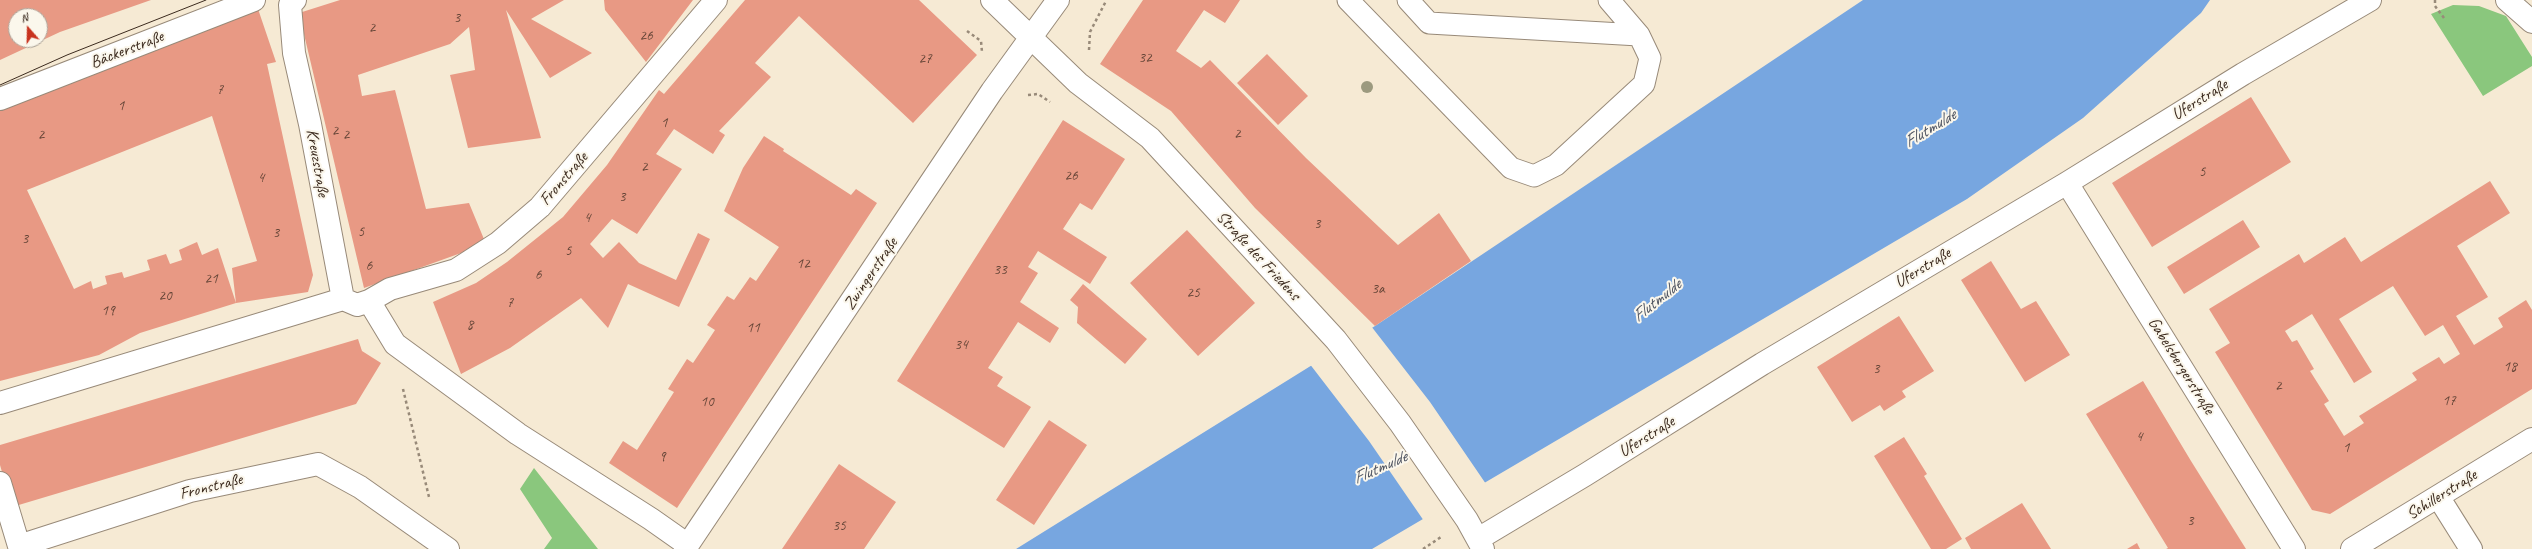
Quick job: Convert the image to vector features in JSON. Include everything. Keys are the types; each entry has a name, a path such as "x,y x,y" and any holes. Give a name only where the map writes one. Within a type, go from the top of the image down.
{"street":[{"name":"Bäckerstraße","path":"0,99 254,0"},
{"name":"Kreuzstraße","path":"295,0 290,5 294,53 310,124 343,299"},
{"name":"Fronstraße","path":"370,301 390,289 456,270 498,243 540,207 716,0"},
{"name":"Straße des Friedens","path":"992,0 1030,38 1091,94 1150,138 1336,340 1400,423 1455,503 1480,544"},
{"name":"Zwingerstraße","path":"686,547 1030,38 1058,0"},
{"name":"Uferstraße","path":"1480,544 1585,475 1762,364 2067,183 2243,74 2370,0"},
{"path":"2507,0 2532,22"},
{"name":"Gabelsbergerstraße","path":"2067,183 2294,549"},
{"path":"0,403 343,299 357,305 370,301 395,344 518,434 651,518 686,547"},
{"name":"Schillerstraße","path":"2352,549 2439,498 2532,439"},
{"name":"Fronstraße","path":"0,483 19,546 190,491 318,464 360,487 444,546"},
{"path":"2439,498 2471,549"}],"lane":[{"path":"1348,0 1511,168 1534,176 1556,165 1644,84 1650,58 1639,35 1609,0"},
{"path":"1408,0 1429,23 1639,35"}],"path":[{"path":"2435,0 2435,6 2444,18"},
{"path":"1090,53 1088,48 1090,32 1106,1"},
{"path":"967,31 981,41 982,54 979,58"},
{"path":"1023,96 1038,94 1056,105"},
{"path":"411,356 403,390 444,546"}],"green space":[{"path":"2453,5 2479,6 2506,16 2532,57 2532,66 2483,96 2431,14"},
{"path":"534,468 598,549 544,549 552,538 520,489"}],"water":[{"name":"Flutmulde","path":"1863,0 2210,0 2201,13 2083,118 1967,199 1372,549 1016,549 1375,326"}],"pier":[{"path":"1371,326 1430,402 1486,484 1424,521 1369,441 1309,363"}],"building":[{"path":"0,0 151,0 48,38 48,8 8,8 8,48 26,48 0,60"},
{"path":"340,0 564,0 531,19 592,53 550,78 506,10 541,138 468,148 450,75 475,70 469,27 450,44 358,75 362,96 395,90 426,209 469,203 486,244 364,288 299,13"},
{"path":"604,0 693,0 646,62 605,10"},
{"path":"745,0 919,0 977,55 913,123 799,16 755,63 771,77 719,131 725,135 713,154 674,129 656,154 682,169 637,234 612,219 590,244 603,258 619,242 639,263 676,280 698,233 710,239 679,307 628,284 608,328 581,298 510,348 461,374 433,302 476,283 507,262 563,217 607,165 659,90 664,94"},
{"path":"1143,0 1240,0 1225,23 1204,10 1176,51 1201,68 1210,60 1306,158 1398,245 1439,213 1471,261 1375,326 1255,208 1171,111 1100,64"},
{"path":"257,6 276,62 267,64 313,275 308,292 236,303 140,333 99,355 0,381 0,109","holes":["212,116 257,261 232,268 236,303 218,248 202,255 197,242 179,250 182,260 170,264 166,254 147,260 150,270 124,278 122,272 105,276 107,284 93,289 91,281 74,289 27,190"]},
{"path":"1267,54 1308,96 1278,125 1237,83"},
{"path":"2251,97 2291,162 2152,247 2112,183"},
{"path":"1063,120 1125,159 1092,210 1080,203 1063,229 1107,257 1090,284 1038,251 1028,267 1038,273 1020,302 1059,328 1050,343 1018,322 988,368 1003,377 997,386 1031,407 1004,448 897,381"},
{"path":"764,136 784,149 783,151 851,195 856,189 877,203 677,508 609,463 623,441 637,450 674,392 668,389 687,359 693,363 715,330 707,325 727,296 734,300 750,277 756,281 779,247 724,211 743,168"},
{"path":"2490,181 2510,213 2457,246 2488,297 2456,316 2474,345 2503,327 2498,318 2526,300 2532,310 2532,389 2330,514 2312,510 2215,352 2230,343 2209,309 2299,254 2304,263 2345,237 2361,262","holes":["2393,286 2425,336 2443,325 2460,354 2444,364 2439,357 2412,373 2417,380 2359,416 2364,423 2344,436 2324,404 2329,401 2310,371 2314,369 2297,340 2292,342 2285,331 2312,314 2354,383 2372,372 2339,319"]},
{"path":"2243,220 2260,247 2184,294 2167,267"},
{"path":"1187,230 1255,303 1198,356 1130,283"},
{"path":"1991,261 2021,309 2036,301 2070,355 2025,382 1961,280"},
{"path":"1083,284 1147,339 1125,364 1077,323 1078,307 1070,300"},
{"path":"1899,316 1934,371 1902,391 1906,397 1884,411 1880,405 1852,422 1817,367"},
{"path":"358,339 362,351 381,363 356,404 12,507 0,465 0,445"},
{"path":"2143,381 2246,549 2166,549 2168,548 2086,414"},
{"path":"1049,420 1087,445 1034,525 996,500"},
{"path":"1904,437 1927,474 1924,476 1962,539 1946,549 1931,549 1874,456"},
{"path":"839,464 896,502 864,549 782,549"},
{"path":"2022,503 2051,549 1971,549 1965,538"},
{"path":"2137,543 2140,549 2127,549"}],"tram line":[{"path":"0,85 67,55 206,0"}]}
